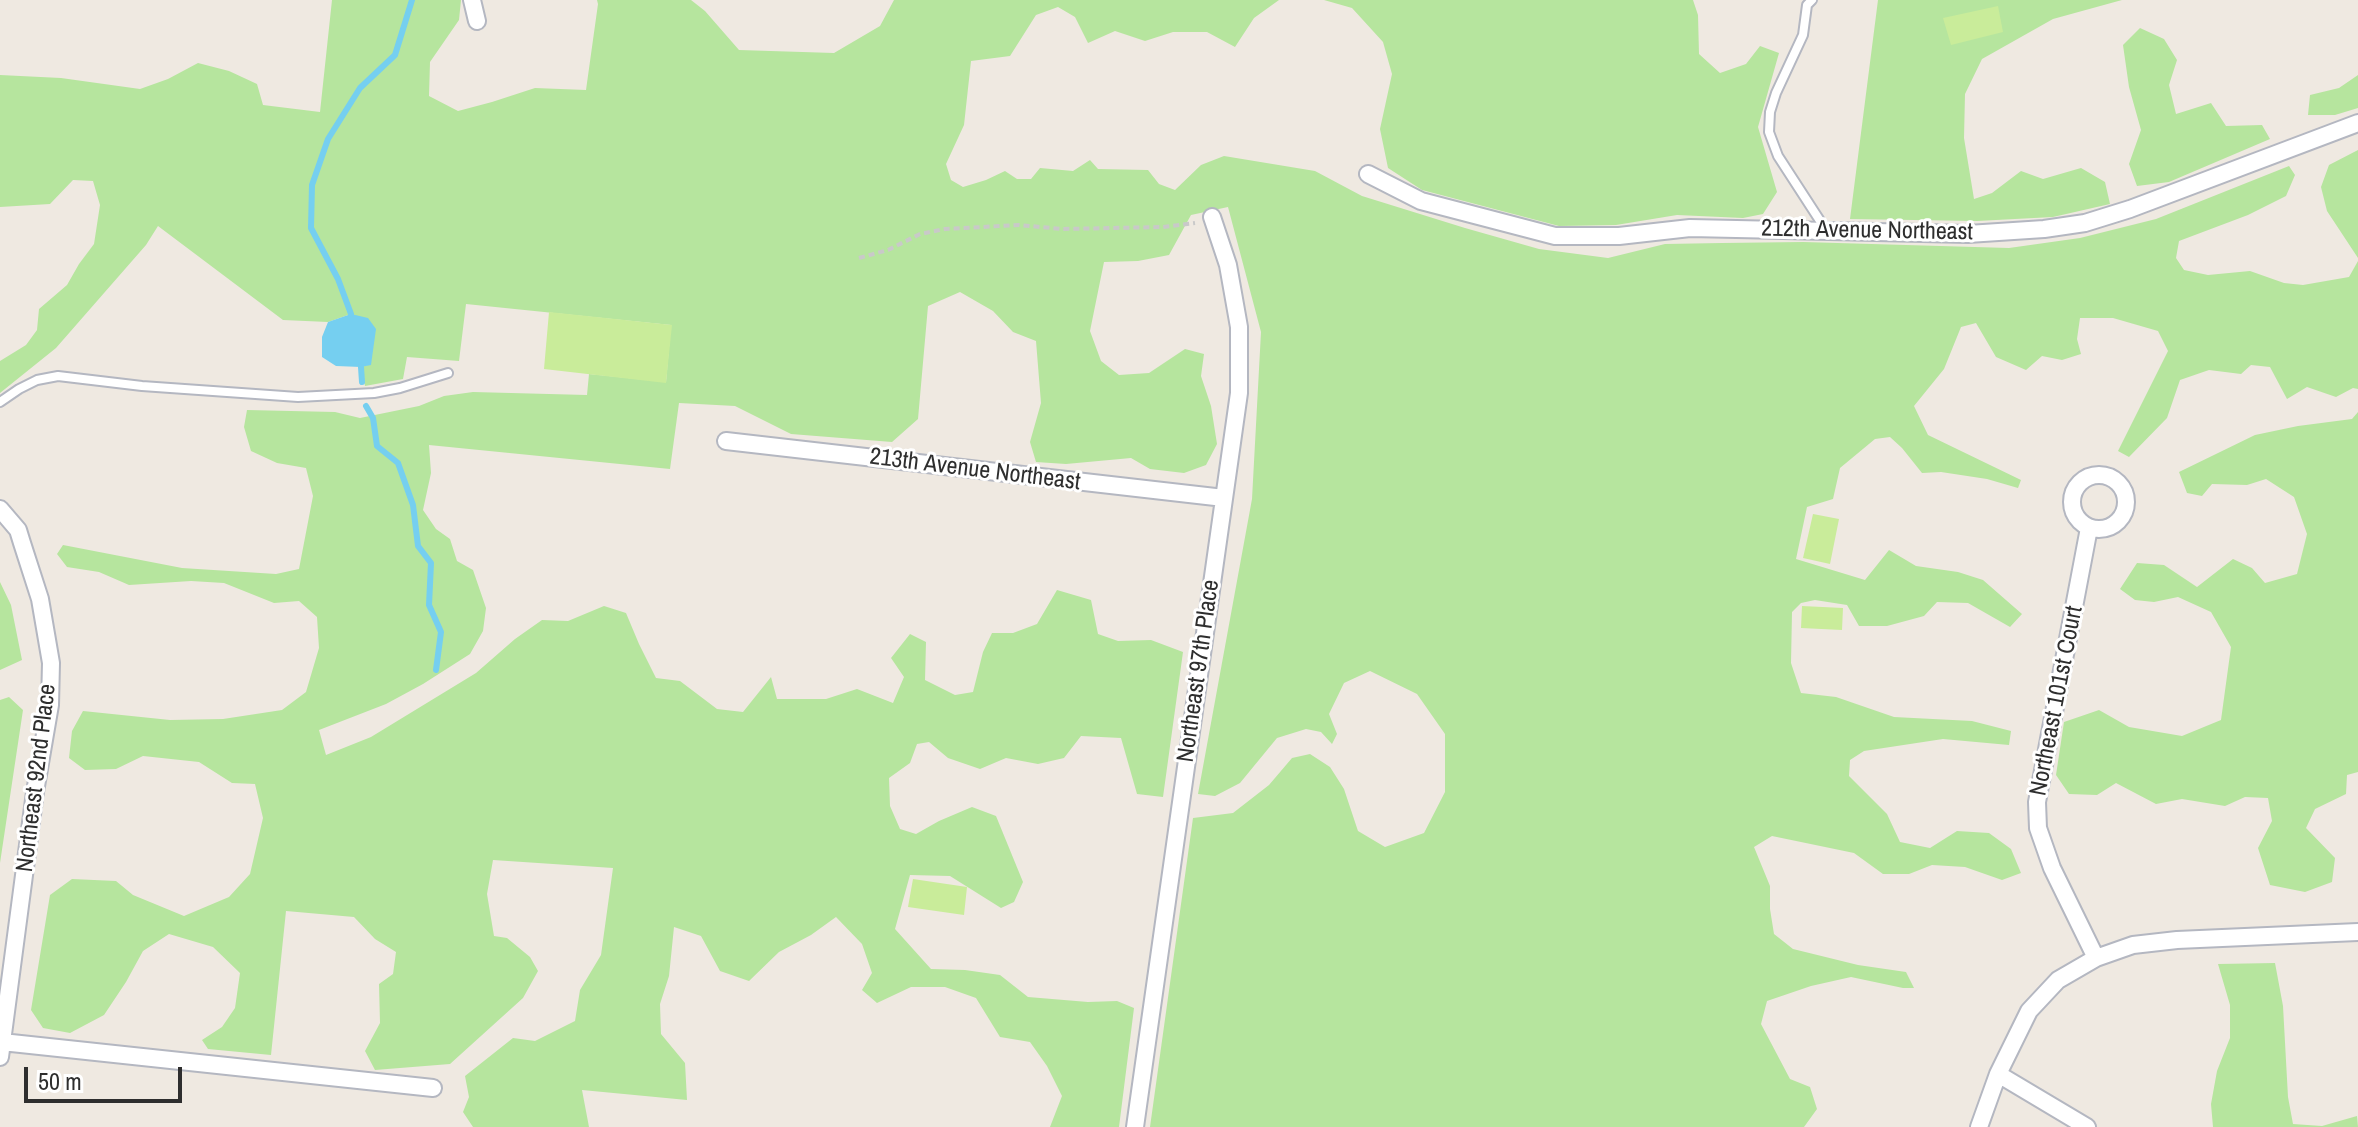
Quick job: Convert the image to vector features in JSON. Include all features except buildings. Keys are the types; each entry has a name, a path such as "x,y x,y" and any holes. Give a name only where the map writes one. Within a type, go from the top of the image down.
{"street":[{"path":"472,0 477,21"},
{"name":"212th Avenue Northeast","path":"1368,174 1421,201 1555,236 1619,236 1690,228 1968,234 2085,223 2358,123"},
{"name":"Northeast 97th Place","path":"1135,1127 1239,393 1239,327 1228,265 1212,217"},
{"name":"213th Avenue Northeast","path":"726,441 1224,498"},
{"name":"Northeast 92nd Place","path":"0,509 18,530 40,599 51,663 50,705 35,792 1,1049"},
{"name":"Northeast 101st Court","path":"2089,528 2037,802 2038,828 2052,868 2096,958"},
{"path":"1979,1127 1998,1074 2029,1011 2058,980 2096,958 2133,945 2177,940 2358,932"},
{"path":"1,1049 433,1088"},
{"path":"1998,1074 2087,1127"}],"lane":[{"path":"1812,0 1807,5 1803,35 1776,93 1770,112 1769,132 1778,156 1826,231"},
{"path":"0,402 37,380 58,376 142,386 298,397 374,393 448,373"}],"path":[{"path":"859,258 888,250 920,234 945,229 1019,225 1062,229 1163,227 1192,224 1212,217"}],"green space":[{"path":"332,0 461,0 459,20 430,62 429,96 458,111 535,88 586,90 597,0 691,0 705,11 739,50 834,53 880,26 894,0 1279,0 1254,18 1235,47 1207,32 1173,32 1145,41 1115,31 1088,43 1075,17 1058,7 1036,15 1010,56 971,61 964,125 946,164 951,180 963,187 1005,171 1017,179 1031,179 1040,168 1073,171 1090,160 1098,169 1148,170 1159,184 1175,190 1201,165 1224,156 1315,171 1362,196 1539,249 1608,258 1665,244 1803,242 2009,248 2080,238 2156,219 2289,166 2295,175 2286,196 2248,215 2179,241 2176,258 2184,270 2208,275 2250,271 2284,283 2303,285 2349,277 2358,261 2358,389 2353,388 2336,397 2307,387 2287,399 2270,367 2251,365 2241,374 2209,370 2180,380 2167,418 2129,457 2118,451 2168,351 2158,331 2113,318 2080,318 2077,339 2081,354 2062,360 2042,356 2026,370 1996,357 1976,323 1961,327 1944,369 1914,406 1928,435 2021,480 2018,488 1987,479 1941,472 1922,473 1890,437 1875,439 1840,468 1833,499 1807,507 1796,559 1865,580 1889,550 1916,566 1958,572 1983,580 2022,614 2010,627 1968,603 1937,602 1924,616 1887,626 1859,626 1847,605 1815,600 1801,603 1792,612 1791,663 1801,693 1836,697 1894,717 1972,721 2011,731 2009,745 1943,739 1864,751 1850,760 1849,776 1887,814 1900,842 1930,848 1957,831 1989,833 2011,849 2021,873 2002,880 1965,867 1932,865 1909,874 1883,874 1854,853 1772,836 1754,847 1770,886 1774,934 1793,949 1858,965 1906,972 1914,988 1851,977 1767,1001 1761,1024 1790,1079 1810,1087 1817,1109 1804,1127 1150,1127 1193,818 1233,813 1269,785 1292,758 1310,754 1330,767 1344,789 1358,831 1385,847 1424,833 1445,792 1445,734 1417,694 1370,671 1344,683 1329,714 1337,734 1332,744 1321,732 1306,729 1277,738 1240,783 1215,796 1198,794 1252,499 1261,332 1228,207 1191,215 1169,255 1138,261 1104,262 1090,331 1101,361 1119,375 1149,373 1185,349 1204,354 1201,376 1211,406 1217,444 1206,465 1184,473 1150,469 1131,458 1066,464 1036,462 1030,442 1041,403 1036,341 1013,332 993,311 960,292 928,306 918,419 892,442 791,434 735,406 679,403 670,469 429,445 431,473 423,510 436,529 450,539 457,561 473,570 486,608 483,631 470,654 423,684 386,704 319,730 326,755 371,737 476,673 542,620 568,621 604,606 626,613 656,678 680,681 717,709 743,712 771,677 777,699 826,699 857,689 893,703 904,677 891,658 910,634 926,642 925,680 955,695 973,692 983,652 992,633 1013,633 1037,624 1057,590 1091,600 1098,634 1118,641 1151,640 1183,652 1163,797 1137,794 1121,738 1081,736 1064,758 1038,764 1006,758 980,769 948,758 929,742 917,744 910,763 889,778 890,806 900,829 916,834 972,807 996,816 1023,882 1014,902 1001,908 950,876 910,875 895,929 931,969 1000,975 1028,997 1117,1001 1134,1008 1119,1127 1050,1127 1062,1096 1047,1066 1030,1042 1000,1037 976,998 945,987 911,987 877,1003 862,990 872,973 862,944 836,917 779,952 749,981 720,971 701,936 674,927 669,976 660,1004 661,1034 685,1063 687,1100 582,1090 589,1127 473,1127 463,1112 469,1097 465,1076 513,1038 535,1041 575,1021 580,990 601,955 613,868 493,860 487,894 494,936 507,938 530,957 538,971 523,998 450,1064 375,1070 365,1051 380,1023 379,984 393,974 396,952 375,939 354,917 286,911 271,1055 208,1049 202,1040 222,1027 235,1008 240,973 213,947 169,934 143,951 104,1015 70,1033 43,1028 31,1010 50,895 72,879 116,881 133,895 184,916 229,897 250,874 263,818 255,784 232,783 199,762 143,756 116,769 85,770 69,758 72,731 83,711 170,720 223,719 282,710 306,692 319,648 317,617 299,601 274,603 224,583 191,581 129,585 99,572 67,567 57,554 63,545 182,568 276,574 299,569 313,496 306,468 277,463 251,451 244,427 247,410 335,412 360,418 419,406 444,396 473,392 587,395 589,374 666,382 671,325 466,304 459,361 407,357 403,379 365,386 361,367 371,364 351,314 328,322 283,320 158,226 146,245 56,348 0,393 0,361 26,345 37,330 39,309 67,285 94,244 100,205 93,181 73,180 50,204 0,207 0,75 61,78 140,89 198,63 229,71 257,84 263,105 320,112"},
{"path":"1324,0 1693,0 1698,15 1699,54 1720,73 1746,64 1760,46 1779,53 1758,127 1777,192 1763,214 1743,218 1677,215 1616,225 1559,226 1422,190 1388,168 1380,129 1392,74 1383,42 1352,8"},
{"path":"1878,0 2122,0 2053,19 1982,59 1965,94 1964,138 1974,199 1992,193 2021,171 2043,179 2081,168 2105,182 2110,204 2053,217 1977,221 1850,219"},
{"path":"1998,6 2003,32 1951,45 1943,18"},
{"path":"2140,28 2164,39 2177,60 2169,85 2176,114 2211,103 2226,126 2262,125 2270,139 2169,182 2137,186 2129,164 2141,130 2129,87 2123,45"},
{"path":"2358,75 2358,108 2335,115 2308,115 2310,95 2339,88"},
{"path":"2358,150 2358,258 2327,211 2321,187 2329,165"},
{"path":"549,312 672,325 666,383 544,369"},
{"path":"2358,412 2358,772 2347,775 2346,794 2315,809 2306,828 2335,858 2332,882 2305,892 2270,885 2258,848 2272,821 2268,798 2245,797 2225,806 2182,799 2156,804 2116,783 2097,795 2069,794 2056,775 2064,722 2099,710 2129,727 2182,736 2221,720 2231,647 2211,612 2178,597 2154,602 2135,600 2120,589 2137,563 2164,565 2197,587 2233,559 2252,568 2265,583 2297,574 2307,534 2294,497 2266,479 2247,485 2212,484 2202,496 2187,493 2179,472 2255,435 2352,419"},
{"path":"1813,514 1839,519 1830,564 1803,558"},
{"path":"0,582 11,605 22,660 0,670"},
{"path":"1802,606 1843,608 1842,630 1801,628"},
{"path":"9,697 23,710 0,863 0,700"},
{"path":"913,879 967,887 964,915 908,907"},
{"path":"2275,963 2283,1006 2288,1097 2293,1124 2322,1126 2357,1116 2358,1127 2213,1127 2211,1104 2217,1071 2230,1038 2230,1005 2218,964"}],"water":[{"path":"351,314 368,318 376,329 371,365 336,366 322,357 322,337 328,322"}],"waterway":[{"path":"351,314 338,279 311,228 312,185 328,139 360,88 395,55 412,0"},
{"path":"361,367 362,382"},
{"path":"366,406 373,418 377,446 398,463 413,505 418,546 431,563 429,605 441,632 436,670"}]}
